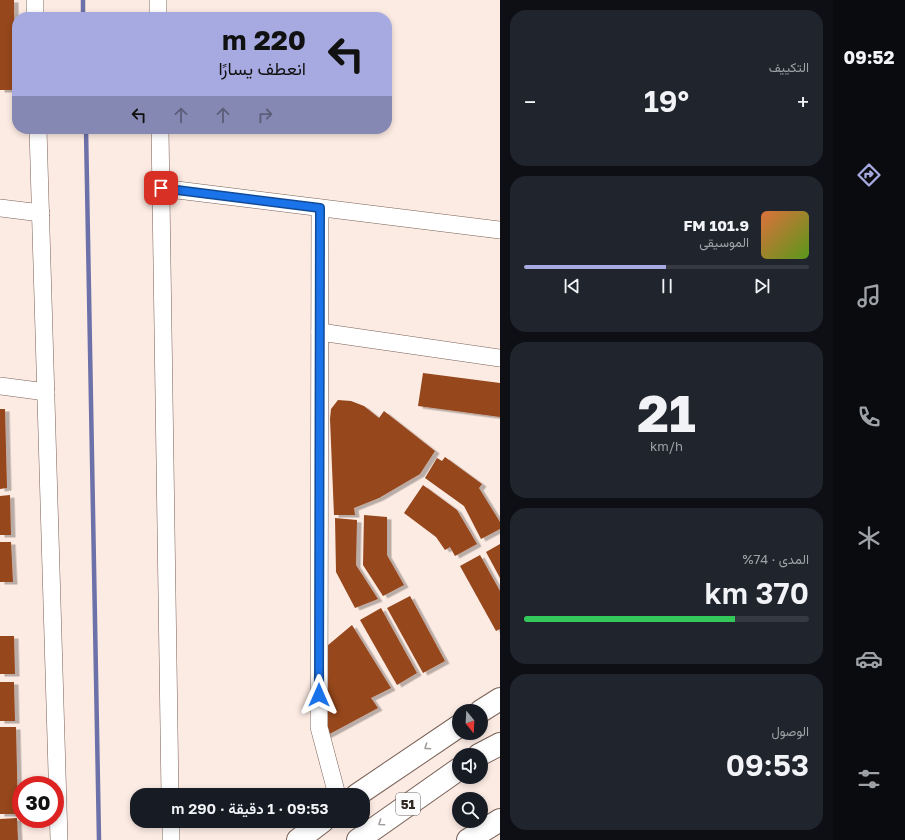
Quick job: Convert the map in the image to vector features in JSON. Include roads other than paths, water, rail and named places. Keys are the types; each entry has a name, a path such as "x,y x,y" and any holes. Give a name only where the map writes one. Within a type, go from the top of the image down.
{"main road":[{"path":"488,706 500,698"},
{"path":"367,788 452,731"},
{"path":"488,750 500,744"},
{"name":"51","path":"358,840 452,773"},
{"path":"298,840 314,828"},
{"path":"468,840 491,828"}],"street":[{"path":"35,0 35,12"},
{"path":"158,0 158,12"},
{"path":"38,134 59,840"},
{"path":"160,134 170,788"},
{"path":"161,188 500,230"},
{"path":"0,208 41,213"},
{"path":"320,208 319,727 335,788"},
{"path":"320,332 500,358"},
{"path":"0,386 46,392"},
{"path":"171,828 171,840"}],"waterway":[{"path":"83,0 83,12"},
{"path":"86,134 99,840"}]}
